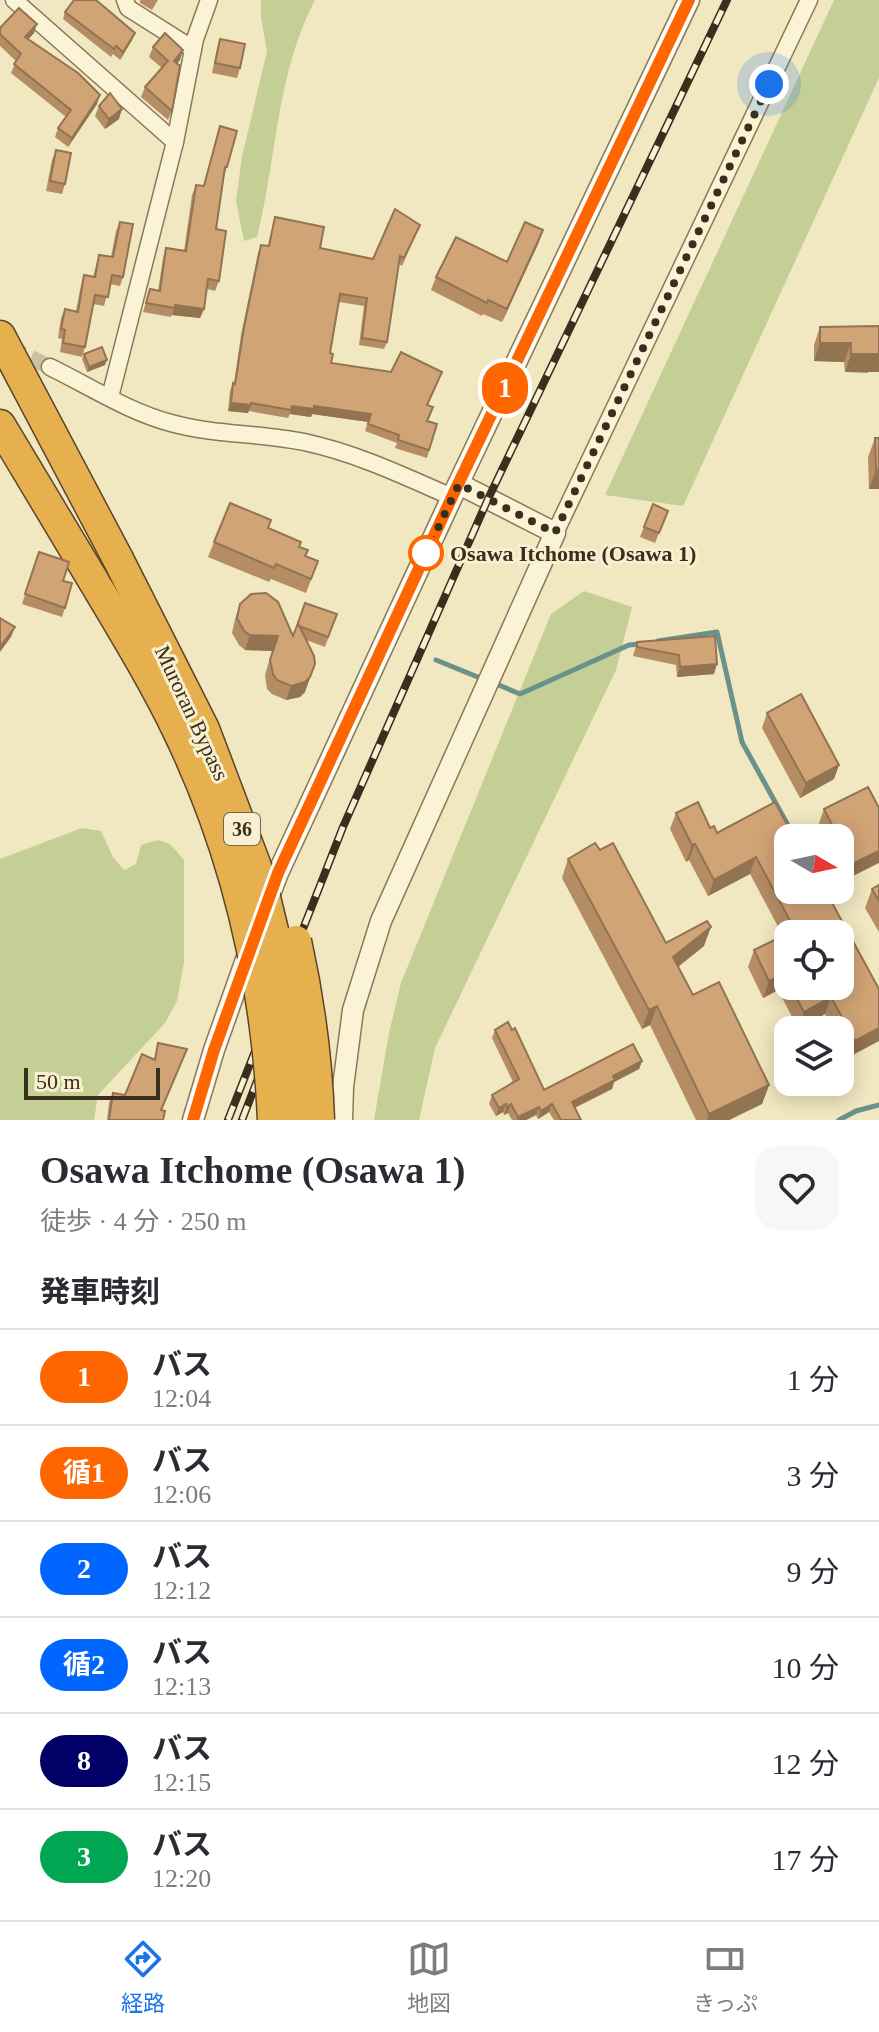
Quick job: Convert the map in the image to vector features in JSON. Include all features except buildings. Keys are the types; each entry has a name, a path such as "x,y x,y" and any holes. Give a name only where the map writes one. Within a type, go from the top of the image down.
{"highway":[{"name":"Muroran Bypass","path":"0,336 204,729 260,877 277,947 290,1016 298,1120"},
{"name":"Muroran Bypass","path":"0,425 143,664 180,735 212,812 240,896 256,969 270,1054 273,1120"},
{"path":"118,622 213,869 234,951 250,1059 254,1120"},
{"path":"204,729 236,769 255,806 284,886 305,983 317,1075 319,1120"}],"street":[{"path":"14,0 175,142"},
{"path":"125,0 128,8 193,49"},
{"path":"110,397 175,142 193,49 209,0"},
{"path":"193,1120 214,1050 278,873 689,0"},
{"path":"342,1120 353,1010 381,921 555,533 809,0"},
{"path":"50,367 137,411 172,423 333,449 456,490 555,533"}],"green space":[{"path":"261,0 315,0 292,57 257,237 244,241 236,201 242,157 267,51"},
{"path":"834,0 879,0 879,78 683,506 605,495"},
{"path":"584,591 632,607 616,670 435,1048 419,1120 374,1120 401,983 551,614"},
{"path":"82,828 101,831 113,857 124,870 136,864 141,845 158,840 170,844 184,860 184,962 177,1001 165,1023 98,1095 94,1120 0,1120 0,859"}],"waterway":[{"path":"658,641 717,632 742,742 787,824"},
{"path":"494,683 520,694 629,645 640,644"},
{"path":"436,660 485,680"},
{"path":"839,1120 856,1111 879,1105"}],"tunnel":[{"path":"9,348 50,367"}],"railway":[{"path":"228,1120 343,827 488,499 727,0"},
{"path":"242,1120 297,977"}],"bus line":[{"name":"1","path":"193,1120 214,1050 278,873 452,497 689,0"}],"place":[{"name":"Osawa Itchome (Osawa 1)","path":"426,553"}],"route":[{"path":"426,553 459,484 555,533 769,84"}]}
